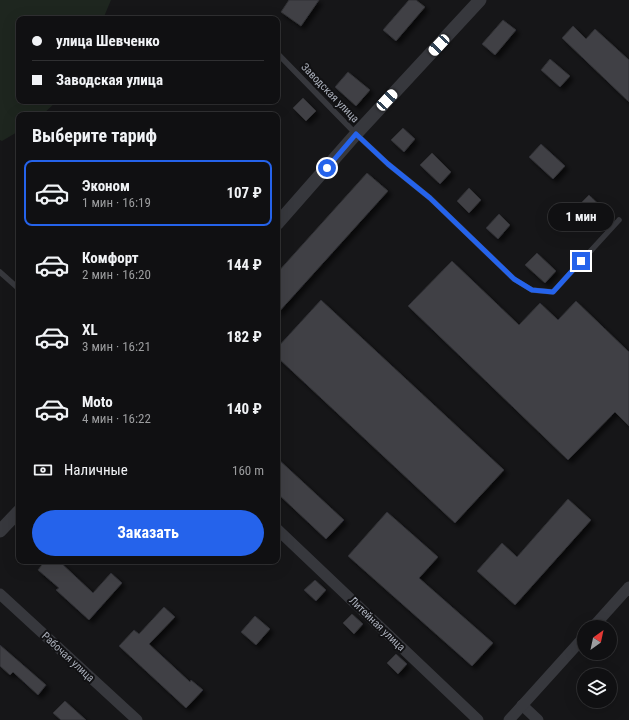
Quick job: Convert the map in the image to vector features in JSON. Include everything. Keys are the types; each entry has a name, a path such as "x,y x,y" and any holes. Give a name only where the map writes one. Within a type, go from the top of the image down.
{"street":[{"path":"280,221 356,134 480,0"},
{"path":"0,531 16,513"},
{"name":"Литейная улица","path":"280,532 478,720"},
{"path":"599,620 629,587"},
{"name":"Рабочая улица","path":"0,594 137,720"},
{"path":"509,720 577,645"},
{"path":"522,705 538,720"}],"lane":[{"name":"Заводская улица","path":"280,56 356,134 388,164 430,198 514,279 532,290 553,292 619,220"},
{"path":"0,272 16,286"}],"shaded area":[{"path":"0,0 111,0 104,16 16,16 16,104 54,104 45,112 16,112 16,133 2,141 0,140"}],"building":[{"path":"289,0 319,0 301,26 281,12"},
{"path":"409,0 416,0 425,7 396,41 383,30"},
{"path":"503,20 516,30 495,55 482,44"},
{"path":"573,26 586,39 595,29 629,60 629,102 562,38"},
{"path":"550,59 570,76 560,87 541,70"},
{"path":"348,72 370,90 356,106 335,87"},
{"path":"303,98 316,111 306,121 293,108"},
{"path":"403,128 415,139 404,152 391,140"},
{"path":"541,144 565,166 553,179 529,157"},
{"path":"432,153 451,172 440,184 420,165"},
{"path":"367,173 388,191 280,311 280,270"},
{"path":"469,188 481,200 469,213 457,201"},
{"path":"589,195 611,216 600,228 578,206"},
{"path":"499,214 510,225 498,239 486,228"},
{"path":"537,253 556,271 545,283 525,265"},
{"path":"452,261 519,325 540,303 558,320 576,301 629,352 629,426 615,412 568,460 408,306"},
{"path":"321,300 504,470 455,523 280,360 280,345"},
{"path":"280,461 344,520 326,539 280,496"},
{"path":"568,499 591,520 515,605 477,571 502,543 517,557"},
{"path":"387,512 438,557 419,578 493,643 472,666 348,556"},
{"path":"43,564 62,564 93,593 111,573 122,583 89,620 56,590 59,588 38,570"},
{"path":"315,580 326,590 316,601 304,590"},
{"path":"164,607 175,617 149,644 190,682 191,680 203,690 186,708 119,646 134,630 139,634"},
{"path":"352,614 363,624 354,634 343,623"},
{"path":"255,616 270,629 256,645 241,632"},
{"path":"0,645 46,685 38,695 13,672 10,675 0,666"},
{"path":"396,654 407,664 398,674 387,663"},
{"path":"65,701 86,720 61,720 53,713"}],"route":[{"path":"327,168 356,134 388,164 430,198 514,279 532,290 553,292 581,261"}]}
